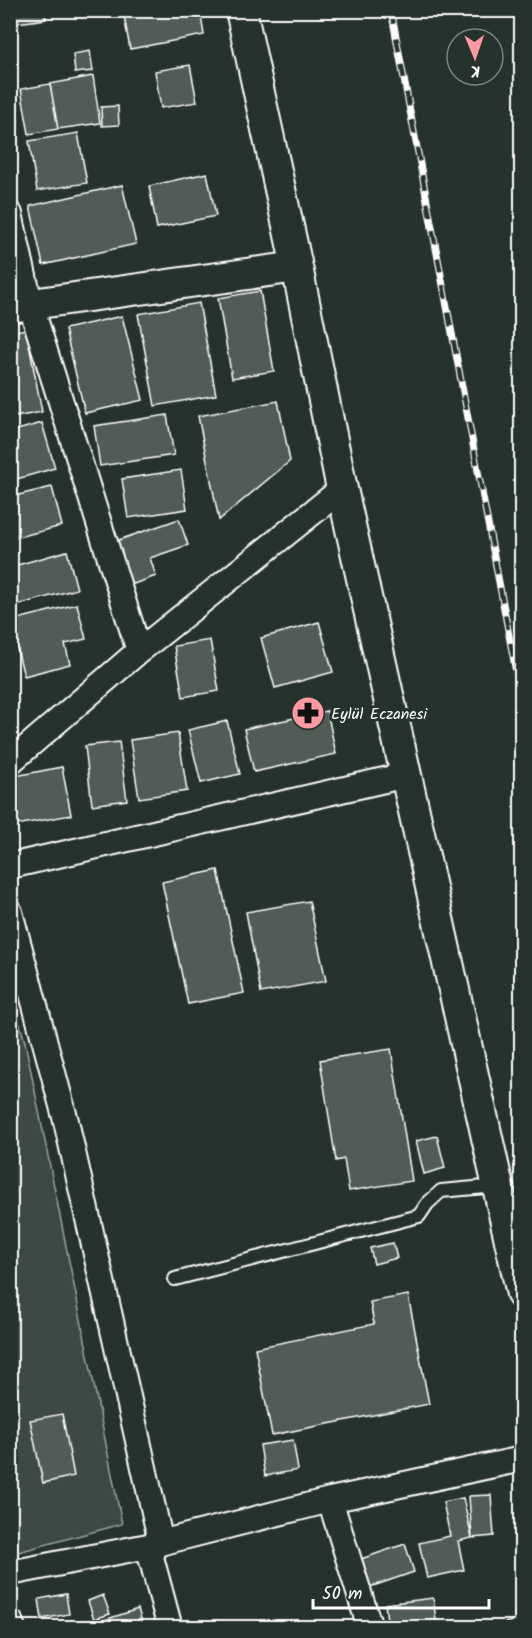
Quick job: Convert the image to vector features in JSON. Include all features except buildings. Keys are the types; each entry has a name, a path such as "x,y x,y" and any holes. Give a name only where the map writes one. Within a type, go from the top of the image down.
{"street":[{"path":"241,10 342,489 522,1294"},
{"path":"10,214 20,305 139,651"},
{"path":"20,305 297,267"},
{"path":"10,762 139,651 342,489"},
{"path":"10,866 406,775"},
{"path":"10,912 66,1121 155,1545 170,1628"},
{"path":"10,1573 155,1545 330,1500 522,1459"},
{"path":"330,1500 370,1628"},
{"path":"10,1621 13,1628"}],"lane":[{"path":"175,1279 419,1216 427,1203 441,1191 497,1186"}],"shaded area":[{"path":"10,992 25,1042 122,1524 11,1554"}],"railway":[{"path":"391,10 522,704"}],"place":[{"name":"Eylül Eczanesi","path":"308,713"}]}
